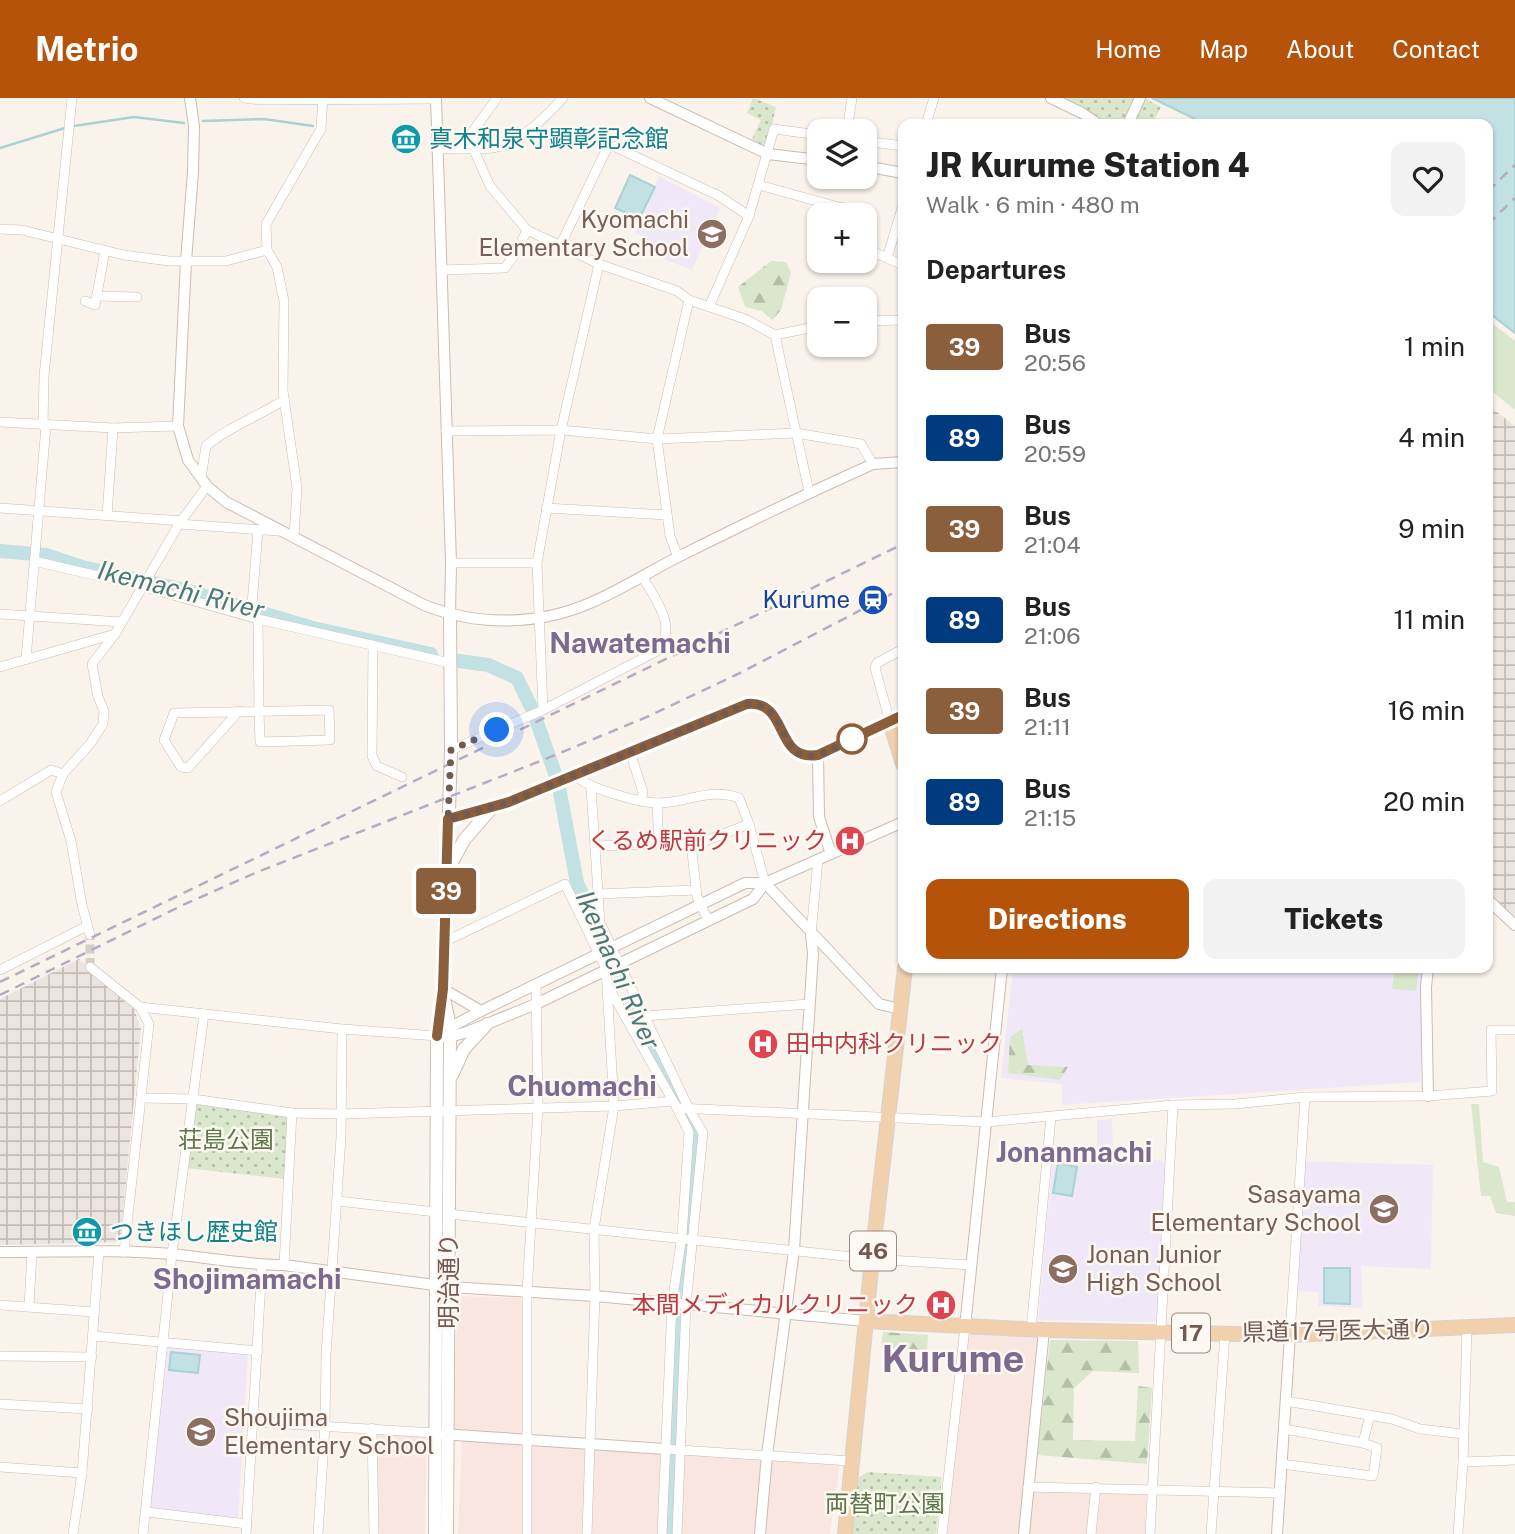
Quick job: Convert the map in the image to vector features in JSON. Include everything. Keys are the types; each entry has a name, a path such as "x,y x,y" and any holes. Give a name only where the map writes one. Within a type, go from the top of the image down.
{"main road":[{"path":"446,1034 443,989 451,750 450,616"},
{"path":"448,819 494,807 549,786 737,707 759,703 767,708 794,751 807,757 818,755 896,719"},
{"path":"446,872 464,840 494,807"},
{"name":"46","path":"845,1534 872,1259 904,973"},
{"path":"450,1083 464,1049 487,1024"},
{"name":"明治通り","path":"443,1111 450,1083 446,1034"},
{"name":"明治通り","path":"446,1034 442,1213 435,1285 440,1434 447,1534"},
{"name":"明治通り","path":"435,1534 450,1287 442,1213"},
{"name":"県道17号医大通り","path":"866,1321 1038,1330 1290,1335 1515,1325"}],"street":[{"path":"26,659 45,426 44,376 72,98"},
{"path":"190,98 194,126 178,426 188,460 204,482 226,502 424,605 450,616 495,621 539,618 566,612 591,603 809,492 873,464 898,462"},
{"path":"244,98 436,98 452,563 450,616"},
{"path":"497,98 473,131 473,148 490,186 527,230 599,264 677,291 689,300 746,318 775,335 807,328"},
{"path":"436,149 496,147 510,142 535,125 564,98"},
{"path":"650,98 768,154 807,159"},
{"path":"848,119 852,98"},
{"path":"928,119 934,98"},
{"path":"1051,98 1091,119"},
{"path":"1130,119 1140,98"},
{"path":"289,534 297,488 284,400 284,300 277,268 267,250 266,223 321,129 323,99"},
{"path":"709,307 749,216 774,129 807,133"},
{"path":"877,143 898,145"},
{"path":"560,246 609,144 719,196 749,216"},
{"path":"877,168 898,172"},
{"path":"759,186 823,203"},
{"path":"887,258 898,222"},
{"path":"0,229 22,230 105,251 169,261 226,261 267,250"},
{"path":"441,270 505,268 527,230"},
{"path":"85,301 95,305 105,251"},
{"path":"877,254 898,263"},
{"path":"543,710 537,564 561,430 599,264"},
{"path":"97,296 136,297"},
{"path":"678,557 670,536 657,439 689,300"},
{"path":"877,321 898,320"},
{"path":"775,335 809,492"},
{"path":"0,970 89,930 71,841 56,792 63,774 90,744 103,724 104,711 98,698 92,664 115,634 204,482 206,446 218,436 284,400"},
{"path":"0,422 113,428 178,426"},
{"path":"107,516 113,428"},
{"path":"446,431 561,430 657,439 796,433 860,444 873,464"},
{"path":"0,508 289,534"},
{"path":"546,509 667,515"},
{"path":"239,711 188,768 181,767 164,740 174,713 239,711 259,711 329,710 330,740 260,742 259,711 255,618 258,530"},
{"path":"34,561 141,586 255,618 450,663"},
{"path":"452,563 537,564"},
{"path":"451,750 543,710 657,651 663,644 667,623 642,576"},
{"path":"0,614 122,622"},
{"path":"0,667 115,634"},
{"path":"373,645 372,756 377,766 402,777"},
{"path":"896,719 875,668 877,663 898,652"},
{"path":"630,752 643,792 641,800"},
{"path":"818,755 819,817 831,854"},
{"path":"0,801 51,770 63,774"},
{"path":"572,776 591,788 657,803 727,793 739,798 750,824 765,883 878,1004 900,1009"},
{"path":"591,788 600,923 688,1109 703,1133 686,1305 677,1534"},
{"path":"657,803 659,844"},
{"path":"595,846 691,843 705,841 750,824"},
{"path":"446,1034 481,1011 745,883 765,883 898,824"},
{"path":"691,843 696,890 708,920"},
{"path":"760,1534 767,1455 794,1250 813,954 811,934 818,860"},
{"path":"140,1007 342,1029 446,1034 487,1024 536,1004 752,900 765,883"},
{"path":"444,942 565,884 606,969 614,1106 594,1229 595,1296 587,1534"},
{"path":"598,894 696,890"},
{"path":"1493,905 1515,925"},
{"path":"90,967 140,1007 149,1024 124,1252"},
{"path":"942,1534 1001,973"},
{"path":"1428,973 1426,987 1428,1096"},
{"path":"527,1534 527,1292 538,1107 536,985"},
{"path":"608,987 689,1132 681,1239 672,1304 662,1534"},
{"path":"443,989 481,1011"},
{"path":"645,1016 809,1004"},
{"path":"144,1534 172,1254 204,1014"},
{"path":"318,1534 325,1425 326,1355 338,1201 342,1029"},
{"path":"141,1098 193,1099 292,1112 341,1114 675,1104 688,1109 986,1122 1173,1105 1235,1104 1305,1097 1428,1096 1492,1091 1491,1030 1515,1030"},
{"path":"1277,1534 1305,1097"},
{"path":"1150,1534 1173,1105"},
{"path":"284,1265 292,1112"},
{"path":"1024,1534 1051,1117"},
{"path":"338,1201 872,1259 971,1265"},
{"path":"73,1534 88,1409 99,1251"},
{"path":"0,1252 99,1251 172,1254 262,1265 284,1265 450,1287 595,1296 866,1321"},
{"path":"29,1306 32,1252"},
{"path":"147,1512 246,1529 262,1265"},
{"path":"0,1305 94,1312"},
{"path":"1458,1534 1467,1328"},
{"path":"1212,1534 1225,1334"},
{"path":"94,1336 258,1351"},
{"path":"0,1356 92,1357"},
{"path":"1286,1401 1370,1415 1420,1429 1463,1434"},
{"path":"0,1404 88,1409"},
{"path":"1363,1443 1370,1415"},
{"path":"254,1422 851,1461"},
{"path":"372,1428 374,1534"},
{"path":"1282,1464 1373,1476 1377,1448 1284,1429"},
{"path":"1463,1462 1515,1460"},
{"path":"0,1467 82,1473"},
{"path":"1028,1487 1096,1487 1151,1491 1214,1489 1280,1493"},
{"path":"1091,1534 1096,1487"}],"shaded area":[{"path":"659,176 720,208 692,270 663,259 667,250 635,233"},
{"path":"1493,409 1515,426 1515,915 1493,900"},
{"path":"79,959 134,1009 141,1028 120,1242 0,1245 0,999"},
{"path":"1012,973 1427,973 1420,1082 1062,1105 1062,1084 1001,1078"},
{"path":"1112,1119 1113,1156 1165,1161 1157,1320 1038,1320 1053,1157 1097,1157 1097,1120"},
{"path":"1304,1161 1433,1165 1431,1269 1361,1266 1363,1308 1318,1306 1319,1292 1298,1291"},
{"path":"458,1296 524,1298 522,1436 452,1432"},
{"path":"968,1331 1039,1335 1020,1534 947,1534"},
{"name":"Shoujima Elementary School","path":"168,1347 248,1353 238,1520 150,1509"},
{"path":"376,1432 427,1437 425,1534 377,1534"},
{"path":"462,1439 524,1442 524,1534 458,1534"},
{"path":"530,1445 585,1449 584,1534 530,1534"},
{"path":"592,1450 661,1454 658,1534 591,1534"},
{"path":"683,1452 763,1458 757,1534 680,1534"},
{"path":"769,1459 840,1463 830,1534 762,1534"},
{"path":"1031,1491 1091,1491 1087,1534 1027,1534"},
{"path":"1099,1491 1147,1494 1145,1534 1094,1534"}],"green space":[{"path":"753,98 776,107 767,149 752,139 761,120 747,113"},
{"path":"1060,98 1144,98 1161,107 1155,119 1100,119"},
{"path":"771,261 786,262 791,273 781,310 772,320 762,311 745,307 738,287"},
{"path":"1493,324 1515,341 1515,410 1493,392"},
{"path":"1394,973 1418,973 1416,991 1392,989"},
{"path":"1022,1029 1028,1065 1068,1067 1060,1080 1008,1073 1010,1037"},
{"name":"荘島公園","path":"195,1102 287,1114 285,1179 186,1168"},
{"path":"1471,1104 1479,1104 1483,1162 1499,1167 1507,1202 1515,1202 1515,1216 1496,1213 1490,1196 1481,1196"},
{"path":"883,1332 928,1335 927,1350 881,1348"},
{"path":"1050,1340 1138,1341 1139,1373 1093,1371 1074,1388 1073,1440 1135,1441 1138,1386 1152,1388 1147,1464 1037,1455"},
{"name":"両替町公園","path":"868,1472 942,1477 936,1534 849,1534 856,1479"}],"water":[{"path":"1152,98 1515,98 1515,333 1493,316 1493,119 1195,119"},
{"path":"630,175 655,187 639,219 615,208"},
{"path":"1058,1163 1077,1167 1072,1196 1053,1193"},
{"path":"1324,1268 1350,1268 1350,1304 1324,1303"},
{"path":"171,1352 200,1355 198,1373 169,1370"}],"waterway":[{"path":"74,126 134,117 184,123"},
{"path":"203,121 264,119 313,126"},
{"path":"0,148 65,128"},
{"name":"Ikemachi River","path":"0,551 46,555 82,567 185,590 313,628 431,654"},
{"name":"Ikemachi River","path":"459,661 488,665 517,678 533,711 558,782 577,883 621,976"},
{"name":"Ikemachi River","path":"632,1001 695,1138 681,1291 671,1458 670,1534"}],"tunnel":[{"path":"90,935 90,967"}],"railway":[{"path":"1493,186 1515,165"},
{"path":"1493,219 1515,198"},
{"path":"0,982 898,546"},
{"path":"0,995 183,905 255,873 649,716 738,674 898,591"}],"bus line":[{"name":"39","path":"437,1036 443,989 448,819 509,802 747,704 759,703 767,708 794,751 807,757 818,755 898,718"}],"place":[{"name":"真木和泉守顕彰記念館","path":"406,139"},
{"name":"Kyomachi Elementary School","path":"712,234"},
{"name":"Kurume","path":"873,600"},
{"name":"くるめ駅前クリニック","path":"850,841"},
{"name":"田中内科クリニック","path":"763,1044"},
{"name":"Sasayama Elementary School","path":"1384,1209"},
{"name":"つきほし歴史館","path":"87,1232"},
{"name":"Jonan Junior High School","path":"1063,1269"},
{"name":"本間メディカルクリニック","path":"941,1305"},
{"name":"Shoujima Elementary School","path":"201,1432"}],"district":[{"name":"Nawatemachi","path":"640,643"},
{"name":"Chuomachi","path":"582,1086"},
{"name":"Jonanmachi","path":"1074,1152"},
{"name":"Shojimamachi","path":"247,1279"},
{"name":"Kurume","path":"953,1359"}],"route":[{"path":"497,730 451,750 448,819 509,802 747,704 759,703 767,708 794,751 807,757 818,755 852,739"}]}
